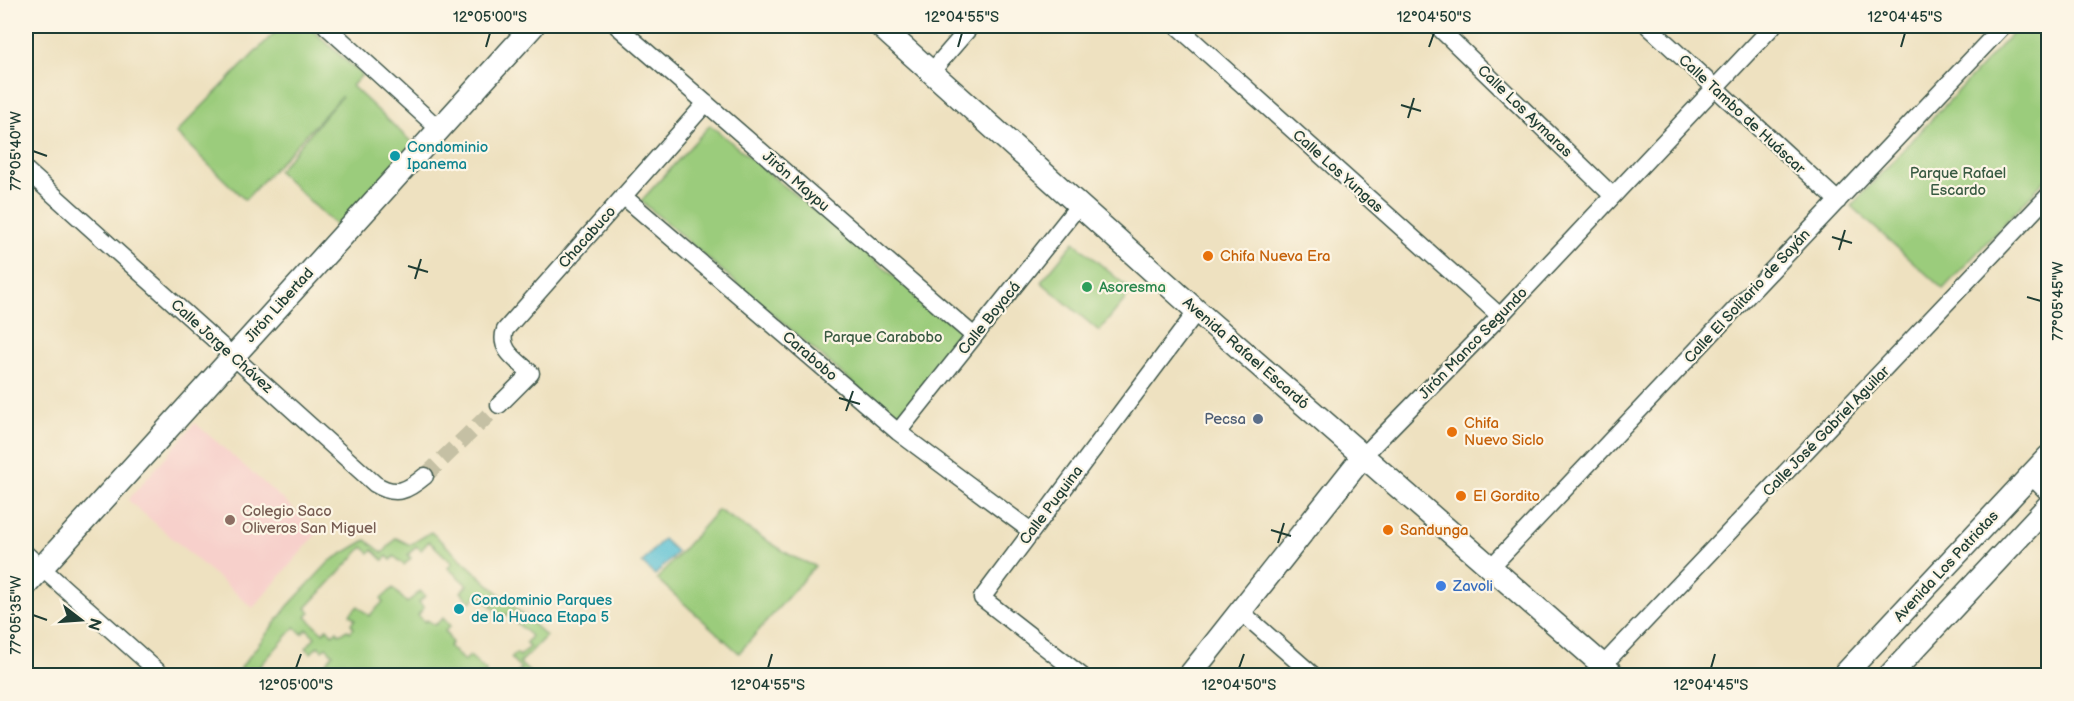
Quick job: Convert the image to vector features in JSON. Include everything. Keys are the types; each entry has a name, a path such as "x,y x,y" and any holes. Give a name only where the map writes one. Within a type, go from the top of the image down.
{"main road":[{"name":"Jirón Libertad","path":"26,585 33,561 233,356 533,26"},
{"name":"Avenida Rafael Escardó","path":"880,26 1197,311 1365,455 1609,670"},
{"name":"Jirón Manco Segundo","path":"1189,675 1365,455"},
{"name":"Avenida Los Patriotas","path":"1843,675 2049,458"},
{"path":"1889,675 2049,506"}],"street":[{"path":"326,26 439,129"},
{"name":"Jirón Maypu","path":"617,26 974,336"},
{"path":"932,71 971,26"},
{"name":"Calle Los Yungas","path":"1177,26 1500,316"},
{"name":"Calle Los Aymaras","path":"1437,26 1613,196"},
{"name":"Calle Tambo de Huáscar","path":"1648,26 1838,201"},
{"name":"Jirón Manco Segundo","path":"1365,455 1500,316 1773,26"},
{"name":"Calle El Solitario de Sayán","path":"1491,567 2003,26"},
{"name":"Chacabuco","path":"500,405 531,373 504,348 502,339 505,330 706,103"},
{"name":"Calle Jorge Chávez","path":"26,170 375,484 389,492 401,493 425,476"},
{"name":"Carabobo","path":"623,196 898,432 1031,531"},
{"name":"Calle José Gabriel Aguilar","path":"1609,670 2049,196"},
{"name":"Calle Boyacá","path":"898,432 1079,205"},
{"name":"Calle Puquina","path":"1082,675 982,598 1197,311"},
{"path":"2031,476 2049,493"},
{"path":"33,561 163,675"},
{"path":"1239,610 1314,675"}],"shaded area":[{"name":"Colegio Saco Oliveros San Miguel","path":"195,423 319,531 253,608 128,500"}],"green space":[{"path":"281,26 308,26 362,75 352,86 420,150 344,233 278,171 342,96 245,200 176,133"},
{"name":"Parque Rafael Escardo","path":"2019,26 2048,26 2048,177 1943,289 1851,206"},
{"name":"Parque Carabobo","path":"710,125 966,335 896,420 641,201"},
{"name":"Asoresma","path":"1074,242 1132,291 1099,331 1041,282"},
{"path":"718,510 793,557 815,566 739,653 657,579"},
{"path":"431,532 546,636 520,663 532,675 519,675 517,673 521,669 511,658 516,653 520,656 529,647 526,643 531,636 507,614 503,617 478,594 471,602 461,592 467,585 448,568 452,563 429,541 421,550 416,546 408,555 411,558 404,565 394,556 391,560 387,556 383,560 373,550 370,553 363,547 306,608 310,612 306,617 323,633 327,628 333,635 337,631 339,634 348,630 350,632 354,628 351,624 355,619 350,614 358,606 369,616 383,602 381,599 393,588 407,603 420,591 425,596 419,602 424,608 418,615 425,622 427,620 435,625 443,618 450,626 445,631 452,643 449,646 464,661 470,656 486,671 485,675 316,675 333,654 326,647 322,650 318,646 311,653 306,648 315,637 307,629 302,634 295,627 252,675 235,675 288,606 330,561 366,540 383,553 396,538 410,545"}],"water":[{"path":"663,539 677,552 655,575 642,563"}],"tunnel":[{"path":"425,476 499,405"}],"place":[{"name":"Condominio Ipanema","path":"395,156"},
{"name":"Chifa Nueva Era","path":"1208,256"},
{"name":"Asoresma","path":"1087,287"},
{"name":"Pecsa","path":"1258,419"},
{"name":"Chifa Nuevo Siclo","path":"1452,432"},
{"name":"El Gordito","path":"1461,496"},
{"name":"Colegio Saco Oliveros San Miguel","path":"230,520"},
{"name":"Sandunga","path":"1388,530"},
{"name":"Zavoli","path":"1441,586"},
{"name":"Condominio Parques de la Huaca Etapa 5","path":"459,609"}]}
